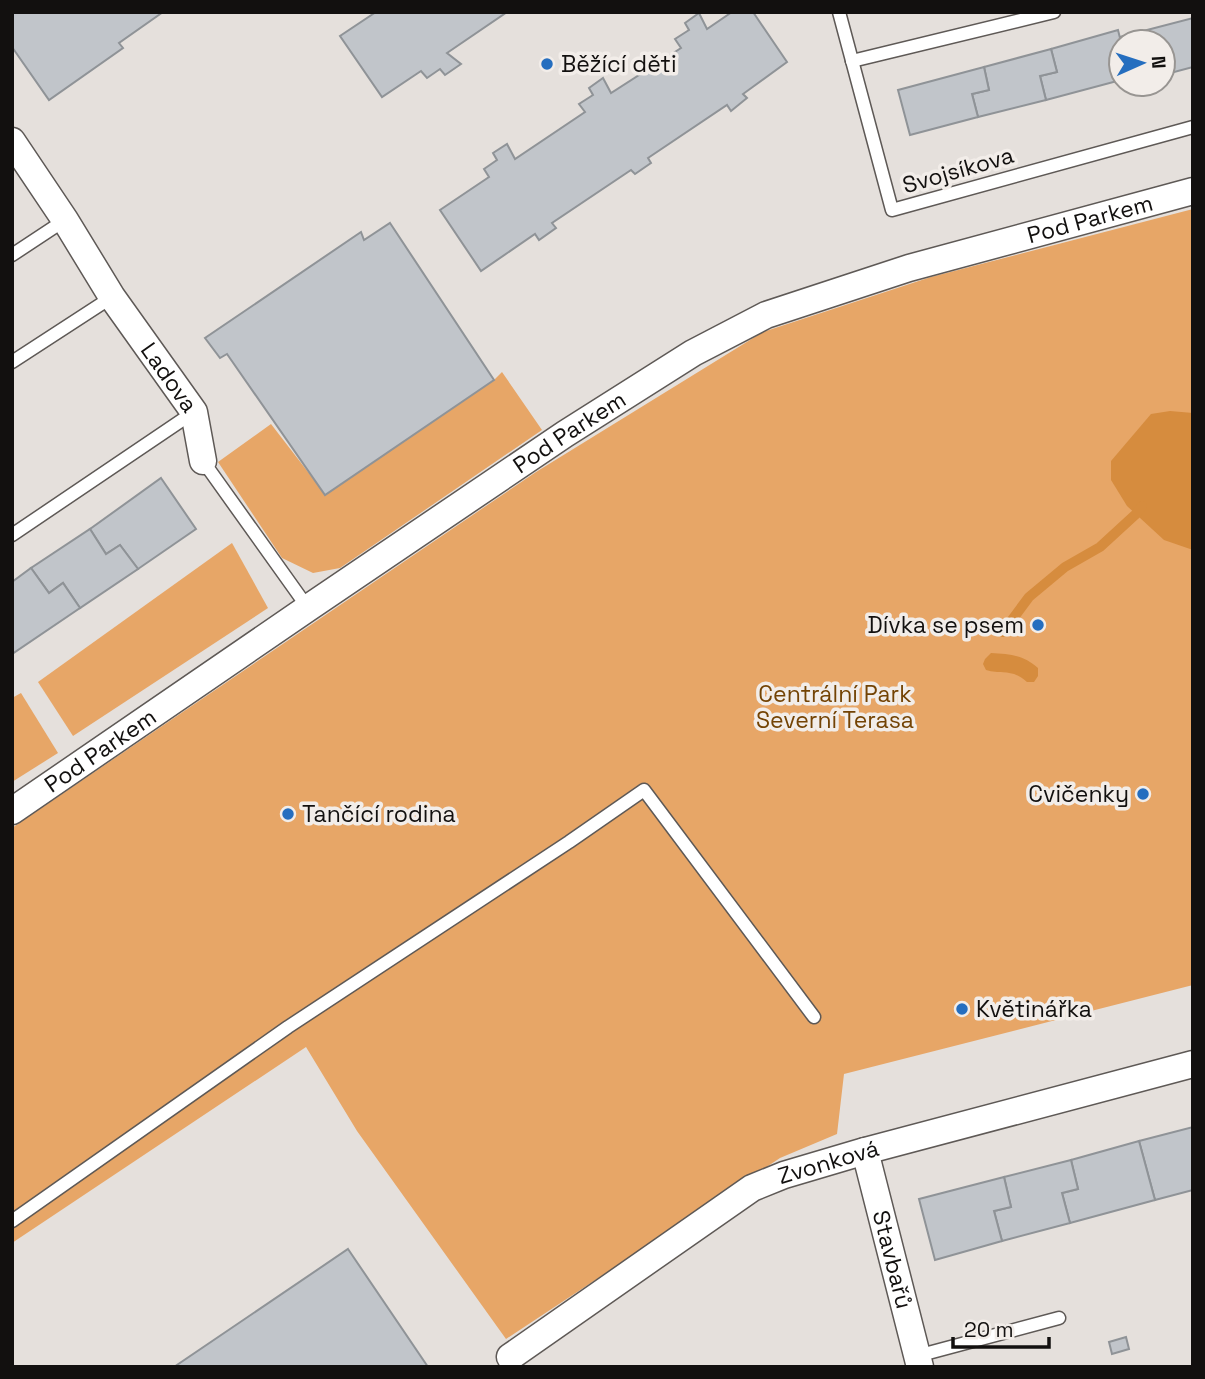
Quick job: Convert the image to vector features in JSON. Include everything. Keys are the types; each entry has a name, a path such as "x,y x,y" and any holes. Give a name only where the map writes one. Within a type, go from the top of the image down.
{"street":[{"name":"Ladova","path":"12,141 112,297 194,412 203,461"},
{"name":"Pod Parkem","path":"12,811 565,434 693,353 765,316 909,268 1193,191"},
{"name":"Zvonková","path":"514,1362 752,1188 784,1175 865,1151 1193,1064"},
{"name":"Stavbařů","path":"865,1151 919,1361"}],"lane":[{"name":"Svojsíkova","path":"839,12 892,210 1193,127"},
{"path":"852,61 1054,12"},
{"path":"12,255 65,220"},
{"path":"12,362 112,297"},
{"path":"12,535 194,412"},
{"name":"Ladova","path":"203,461 308,608"},
{"path":"12,1221 288,1027 524,873 644,790 814,1017"},
{"path":"919,1361 1059,1318"}],"green space":[{"name":"Centrální Park Severní Terasa","path":"1193,209 1193,985 844,1074 837,1134 780,1158 506,1339 357,1131 306,1047 12,1243 12,828 536,472 763,332 931,277"},
{"path":"502,372 542,430 340,568 313,573 282,558 218,462 271,424 325,494"},
{"path":"232,543 268,608 73,736 38,682"},
{"path":"21,693 58,753 12,782 12,698"}],"shaded area":[{"path":"1170,411 1193,413 1193,550 1164,540 1127,506 1111,480 1111,461 1151,414"},
{"path":"991,653 1027,660 1038,668 1038,676 1034,682 1027,682 1011,673 986,670 983,664"}],"building":[{"path":"12,12 163,12 119,43 123,48 49,100 12,47"},
{"path":"376,12 507,12 447,53 461,64 445,75 440,69 427,78 421,71 382,97 340,36"},
{"path":"732,12 753,12 787,62 743,94 747,98 731,111 727,105 648,158 651,163 635,174 631,170 552,223 556,228 539,240 535,234 481,271 440,210 489,177 484,169 497,160 493,153 507,144 515,159 585,112 579,104 593,95 589,88 603,78 611,93 681,48 675,39 689,30 685,23 699,13 707,29"},
{"path":"1193,18 1193,67 1177,71 1177,28 1155,28"},
{"path":"1107,33 1107,84 1046,100 1040,76 1057,72 1051,49"},
{"path":"1051,49 1057,72 1040,76 1046,100 978,117 972,94 989,90 984,67"},
{"path":"984,67 989,90 972,94 978,117 910,135 898,90"},
{"path":"390,223 494,380 325,495 227,354 220,358 205,338 361,232 364,240"},
{"path":"161,478 196,529 138,569 120,545 106,554 90,529"},
{"path":"90,529 106,554 120,545 138,569 80,608 63,583 49,593 31,568"},
{"path":"31,568 49,593 63,583 80,608 12,654 12,582"},
{"path":"1193,1127 1193,1190 1155,1200 1139,1141"},
{"path":"1139,1141 1155,1200 1070,1223 1062,1193 1078,1189 1071,1160"},
{"path":"1071,1160 1078,1189 1062,1193 1070,1223 1002,1241 994,1211 1011,1207 1004,1177"},
{"path":"1004,1177 1011,1207 994,1211 1002,1241 935,1260 919,1199"},
{"path":"348,1249 428,1367 174,1367"},
{"path":"1126,1337 1129,1349 1112,1354 1109,1342"}],"waterway":[{"path":"1003,632 1029,597 1065,567 1100,547 1142,506"}],"place":[{"name":"Běžící děti","path":"547,64"},
{"name":"Dívka se psem","path":"1038,625"},
{"name":"Cvičenky","path":"1143,794"},
{"name":"Tančící rodina","path":"288,814"},
{"name":"Květinářka","path":"962,1009"}]}
